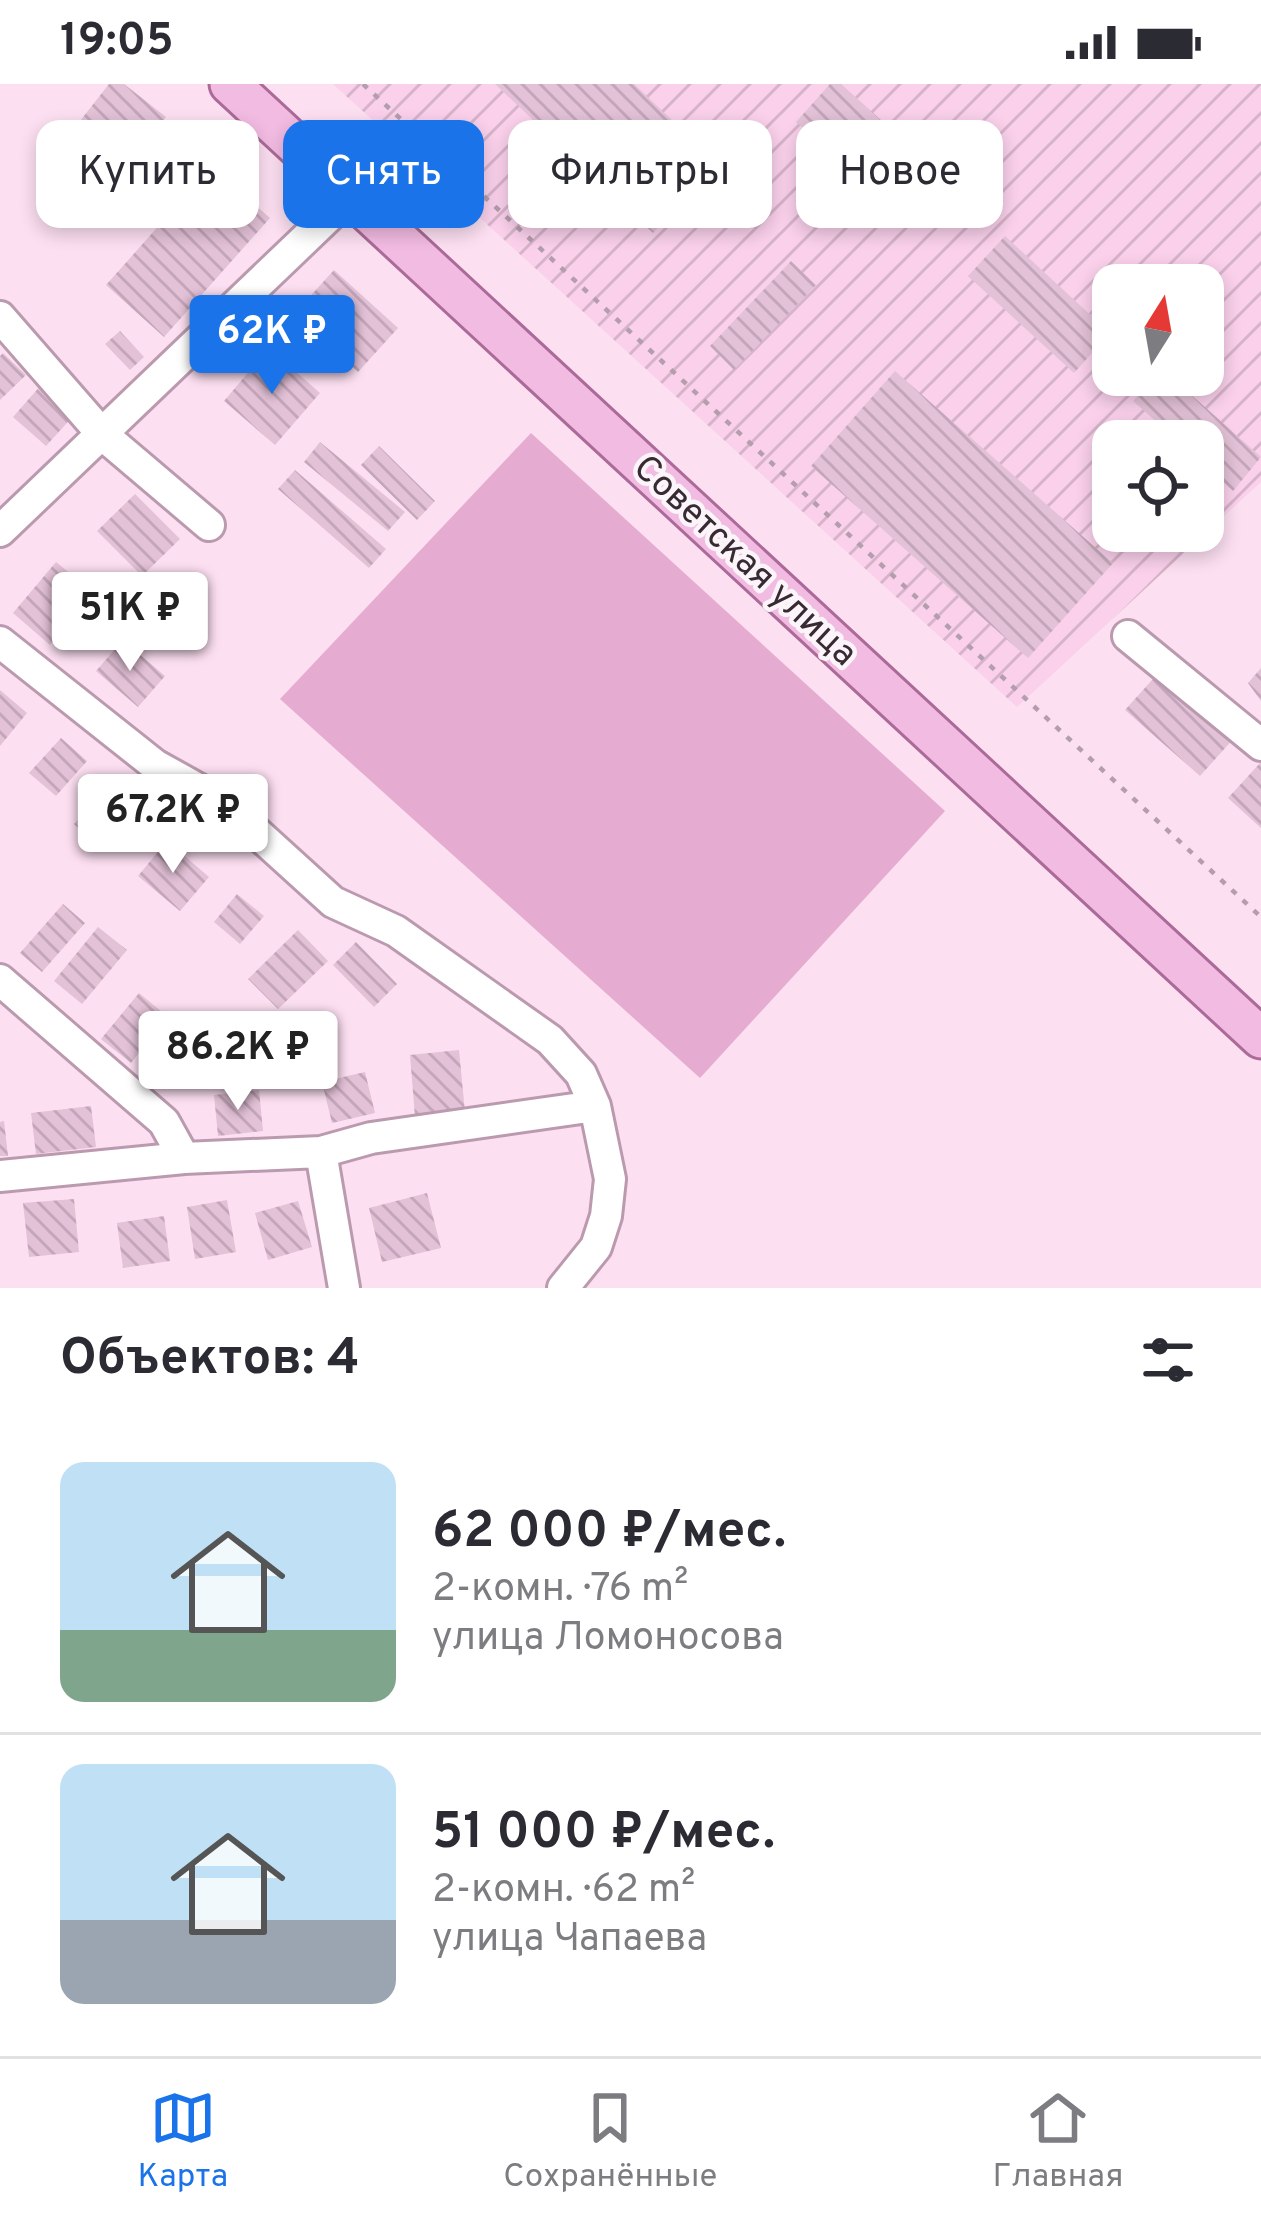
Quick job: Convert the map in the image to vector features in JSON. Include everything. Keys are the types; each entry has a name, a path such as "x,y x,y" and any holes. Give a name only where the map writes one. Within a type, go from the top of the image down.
{"main road":[{"name":"Советская улица","path":"246,90 283,128"},
{"name":"Советская улица","path":"385,228 1261,1038"}],"street":[{"path":"0,531 317,228"},
{"path":"0,317 104,435 209,525"},
{"path":"1128,635 1261,746"},
{"path":"0,642 155,765 226,804 332,902 396,932 550,1040 581,1074 595,1106 610,1179 596,1247 562,1288"},
{"path":"0,980 164,1122 184,1158"},
{"path":"0,1176 184,1158 320,1152 371,1138 595,1106"},
{"path":"320,1152 344,1288"}],"path":[{"path":"363,84 1261,917"}],"shaded area":[{"path":"333,84 1261,84 1261,482 1224,516 1224,420 1092,420 1092,552 1185,552 1017,707 484,222 484,120 373,120"},
{"path":"531,433 945,811 700,1078 280,699"}],"building":[{"path":"109,84 124,84 166,117 164,120 81,120"},
{"path":"495,84 634,84 672,120 533,120"},
{"path":"830,84 841,84 881,120 798,120"},
{"path":"259,208 270,218 164,337 106,285 157,228 259,228"},
{"path":"1005,236 1092,316 1092,353 1074,373 968,276"},
{"path":"791,261 816,285 734,370 710,346"},
{"path":"334,270 398,328 358,372 294,314"},
{"path":"120,331 144,357 130,370 105,344"},
{"path":"269,348 320,393 275,445 224,401"},
{"path":"3,353 26,375 0,400 0,356"},
{"path":"895,371 1092,545 1092,552 1101,552 1113,563 1028,658 811,466"},
{"path":"42,384 75,414 46,446 13,417"},
{"path":"1138,396 1193,396 1219,420 1154,420 1133,401"},
{"path":"1224,424 1261,457 1233,491 1224,483"},
{"path":"320,442 405,512 388,531 304,462"},
{"path":"379,446 435,501 417,520 361,465"},
{"path":"295,470 386,549 369,568 278,489"},
{"path":"135,494 180,539 142,576 97,531"},
{"path":"56,562 94,593 50,645 13,613"},
{"path":"123,640 165,676 138,707 96,671"},
{"path":"1261,668 1261,701 1248,683"},
{"path":"1161,670 1235,737 1200,776 1125,710"},
{"path":"0,690 27,713 0,746"},
{"path":"61,738 87,761 56,796 29,773"},
{"path":"1261,762 1261,828 1228,798"},
{"path":"111,783 142,811 105,852 74,824"},
{"path":"167,841 209,877 180,911 138,876"},
{"path":"237,894 264,916 240,944 214,922"},
{"path":"63,904 85,923 42,972 20,953"},
{"path":"98,927 127,950 82,1004 54,981"},
{"path":"298,930 328,961 278,1009 248,979"},
{"path":"356,942 397,984 374,1007 333,965"},
{"path":"139,993 168,1017 131,1063 101,1039"},
{"path":"459,1050 465,1112 415,1117 410,1055"},
{"path":"365,1072 375,1113 332,1123 322,1082"},
{"path":"259,1090 263,1131 218,1136 214,1095"},
{"path":"91,1106 96,1147 36,1154 31,1113"},
{"path":"4,1121 8,1156 0,1156 0,1122"},
{"path":"427,1193 441,1248 382,1262 369,1208"},
{"path":"74,1199 79,1252 29,1257 23,1203"},
{"path":"227,1200 236,1252 195,1259 187,1207"},
{"path":"298,1201 312,1247 268,1260 255,1213"},
{"path":"164,1216 170,1261 123,1268 117,1223"}]}
